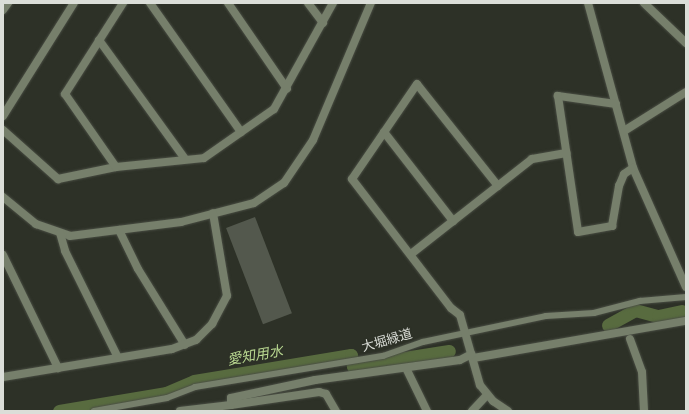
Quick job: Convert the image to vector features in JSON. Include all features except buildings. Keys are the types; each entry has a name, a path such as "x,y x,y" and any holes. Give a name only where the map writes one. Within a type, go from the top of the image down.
{"street":[{"path":"3,10 8,3"},
{"path":"3,116 74,3"},
{"path":"116,166 65,94 123,3"},
{"path":"150,3 242,132"},
{"path":"228,3 287,89"},
{"path":"308,3 323,24"},
{"path":"3,130 58,179 116,166 204,158 274,109 287,89 333,3"},
{"path":"3,198 36,224 70,236 181,222 254,203 284,184 295,170 316,134 371,3"},
{"path":"588,3 634,168 686,287"},
{"path":"644,3 686,42"},
{"path":"100,40 185,159"},
{"path":"498,186 417,84 352,179 451,308 460,315 480,385 487,395 508,411"},
{"path":"624,131 686,92"},
{"path":"616,104 558,96 578,232 612,226 619,186 624,174 634,168"},
{"path":"384,132 453,221"},
{"path":"411,254 532,159 566,152"},
{"path":"3,377 118,358 185,345 212,324 226,296 213,214"},
{"path":"119,230 138,269 185,345"},
{"path":"60,233 65,251 118,358"},
{"path":"3,255 58,368"},
{"path":"231,405 231,398 307,382 406,368 686,321"},
{"path":"630,339 642,372 644,411"},
{"path":"406,368 427,411"},
{"path":"180,411 221,408 231,405 319,392 326,394 336,411"},
{"path":"472,411 487,395"}],"lane":[{"name":"大堀緑道","path":"94,411 167,398 195,387 379,357 423,342 546,316 594,313 640,302 686,297"}],"waterway":[{"name":"愛知用水","path":"608,325 635,310 658,316 681,311"},
{"name":"愛知用水","path":"59,411 166,393 194,381 351,355 353,366 449,351"}]}
